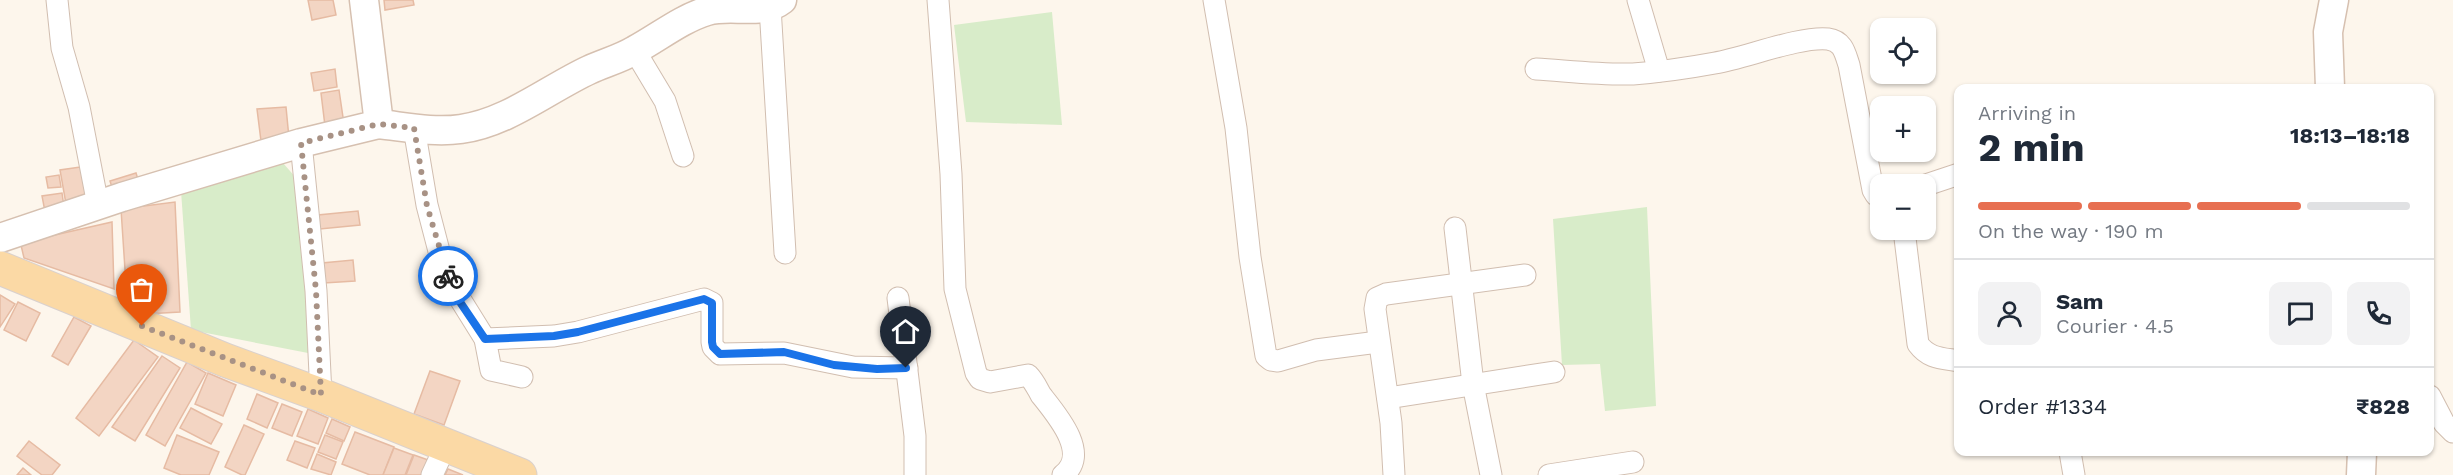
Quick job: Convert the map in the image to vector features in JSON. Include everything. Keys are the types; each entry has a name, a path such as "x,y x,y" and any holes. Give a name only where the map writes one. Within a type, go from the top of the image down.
{"main road":[{"path":"0,268 225,360 321,395 520,475"}],"street":[{"path":"57,0 62,48 79,107 99,205"},
{"path":"364,0 379,124"},
{"path":"938,0 951,174 955,289 962,321 976,373 980,379 990,382 1028,375 1063,421 1074,462 1070,470 1063,475"},
{"path":"1214,0 1236,128 1250,257 1266,356 1278,361 1316,350 1378,342"},
{"path":"1638,0 1659,72"},
{"path":"2330,84 2328,32 2334,0"},
{"path":"0,238 301,143 379,124 414,128 461,129 483,123 591,69 635,51 688,18 722,7 776,3 785,253"},
{"path":"1536,69 1609,73 1659,72 1718,63 1808,40 1829,39 1842,46 1849,65 1870,174"},
{"path":"635,51 665,101 683,156"},
{"path":"414,128 427,206 443,263 456,294 485,339 491,370 522,377"},
{"path":"301,143 316,291 321,395"},
{"path":"1936,182 1954,176"},
{"path":"1455,228 1473,384 1491,475"},
{"path":"1905,240 1918,344 1925,353 1935,358 1954,360"},
{"path":"1394,475 1388,398 1378,342 1375,302 1381,295 1525,275"},
{"path":"898,298 915,436 915,475"},
{"path":"485,339 554,336 578,332 704,299 712,303 712,342 713,347 720,354 784,352 834,365 877,369 906,368"},
{"path":"1388,398 1554,372"},
{"path":"2434,404 2444,423 2453,432"},
{"path":"432,475 446,445"},
{"path":"2071,456 2074,475"},
{"path":"2361,475 2362,456"},
{"path":"1549,475 1633,462"}],"green space":[{"path":"1052,12 1062,125 966,122 954,25"},
{"path":"283,163 297,179 306,277 308,353 191,330 181,191"},
{"path":"1647,207 1656,406 1605,411 1600,364 1562,365 1553,219"}],"building":[{"path":"308,0 333,0 336,15 312,20"},
{"path":"384,0 413,0 414,5 385,10"},
{"path":"335,69 337,87 314,91 311,73"},
{"path":"339,90 344,124 325,126 321,93"},
{"path":"286,107 289,138 261,141 257,109"},
{"path":"87,166 93,200 66,204 60,170"},
{"path":"136,173 140,186 114,193 110,181"},
{"path":"59,175 61,187 48,188 46,177"},
{"path":"62,193 65,214 46,217 42,196"},
{"path":"175,202 180,312 128,315 121,209"},
{"path":"358,211 360,225 320,229 318,215"},
{"path":"112,222 114,289 24,258 21,245"},
{"path":"353,260 355,281 324,283 322,263"},
{"path":"0,295 15,304 0,327"},
{"path":"18,302 40,313 26,341 4,330"},
{"path":"74,317 91,326 68,365 52,356"},
{"path":"134,340 158,357 99,436 76,418"},
{"path":"162,356 180,368 135,441 112,427"},
{"path":"187,362 206,373 165,446 146,435"},
{"path":"430,371 460,381 444,425 414,414"},
{"path":"208,373 236,385 223,416 195,404"},
{"path":"257,394 278,403 267,428 247,419"},
{"path":"282,404 302,412 292,436 272,428"},
{"path":"191,408 222,424 211,444 180,428"},
{"path":"308,409 328,418 318,444 297,436"},
{"path":"332,419 350,427 344,441 326,433"},
{"path":"244,425 264,434 245,475 242,475 225,467"},
{"path":"355,432 394,447 383,475 370,475 342,464"},
{"path":"177,435 219,452 209,475 181,475 164,468"},
{"path":"325,435 343,442 336,459 318,452"},
{"path":"29,441 60,465 52,475 42,475 17,456"},
{"path":"295,441 315,448 307,468 287,460"},
{"path":"394,448 413,455 405,475 383,475"},
{"path":"317,454 336,462 331,475 311,469"},
{"path":"414,455 431,461 426,475 406,475"},
{"path":"23,468 31,475 17,475"},
{"path":"448,469 463,475 445,475"}],"way so far":[{"path":"142,326 225,360 321,395 316,291 301,143 379,124 414,128 427,206 448,276"}],"route":[{"path":"448,276 460,302 485,339 554,336 578,332 704,299 710,300 714,308 712,342 716,352 720,354 784,352 834,365 877,369 906,368"}]}
